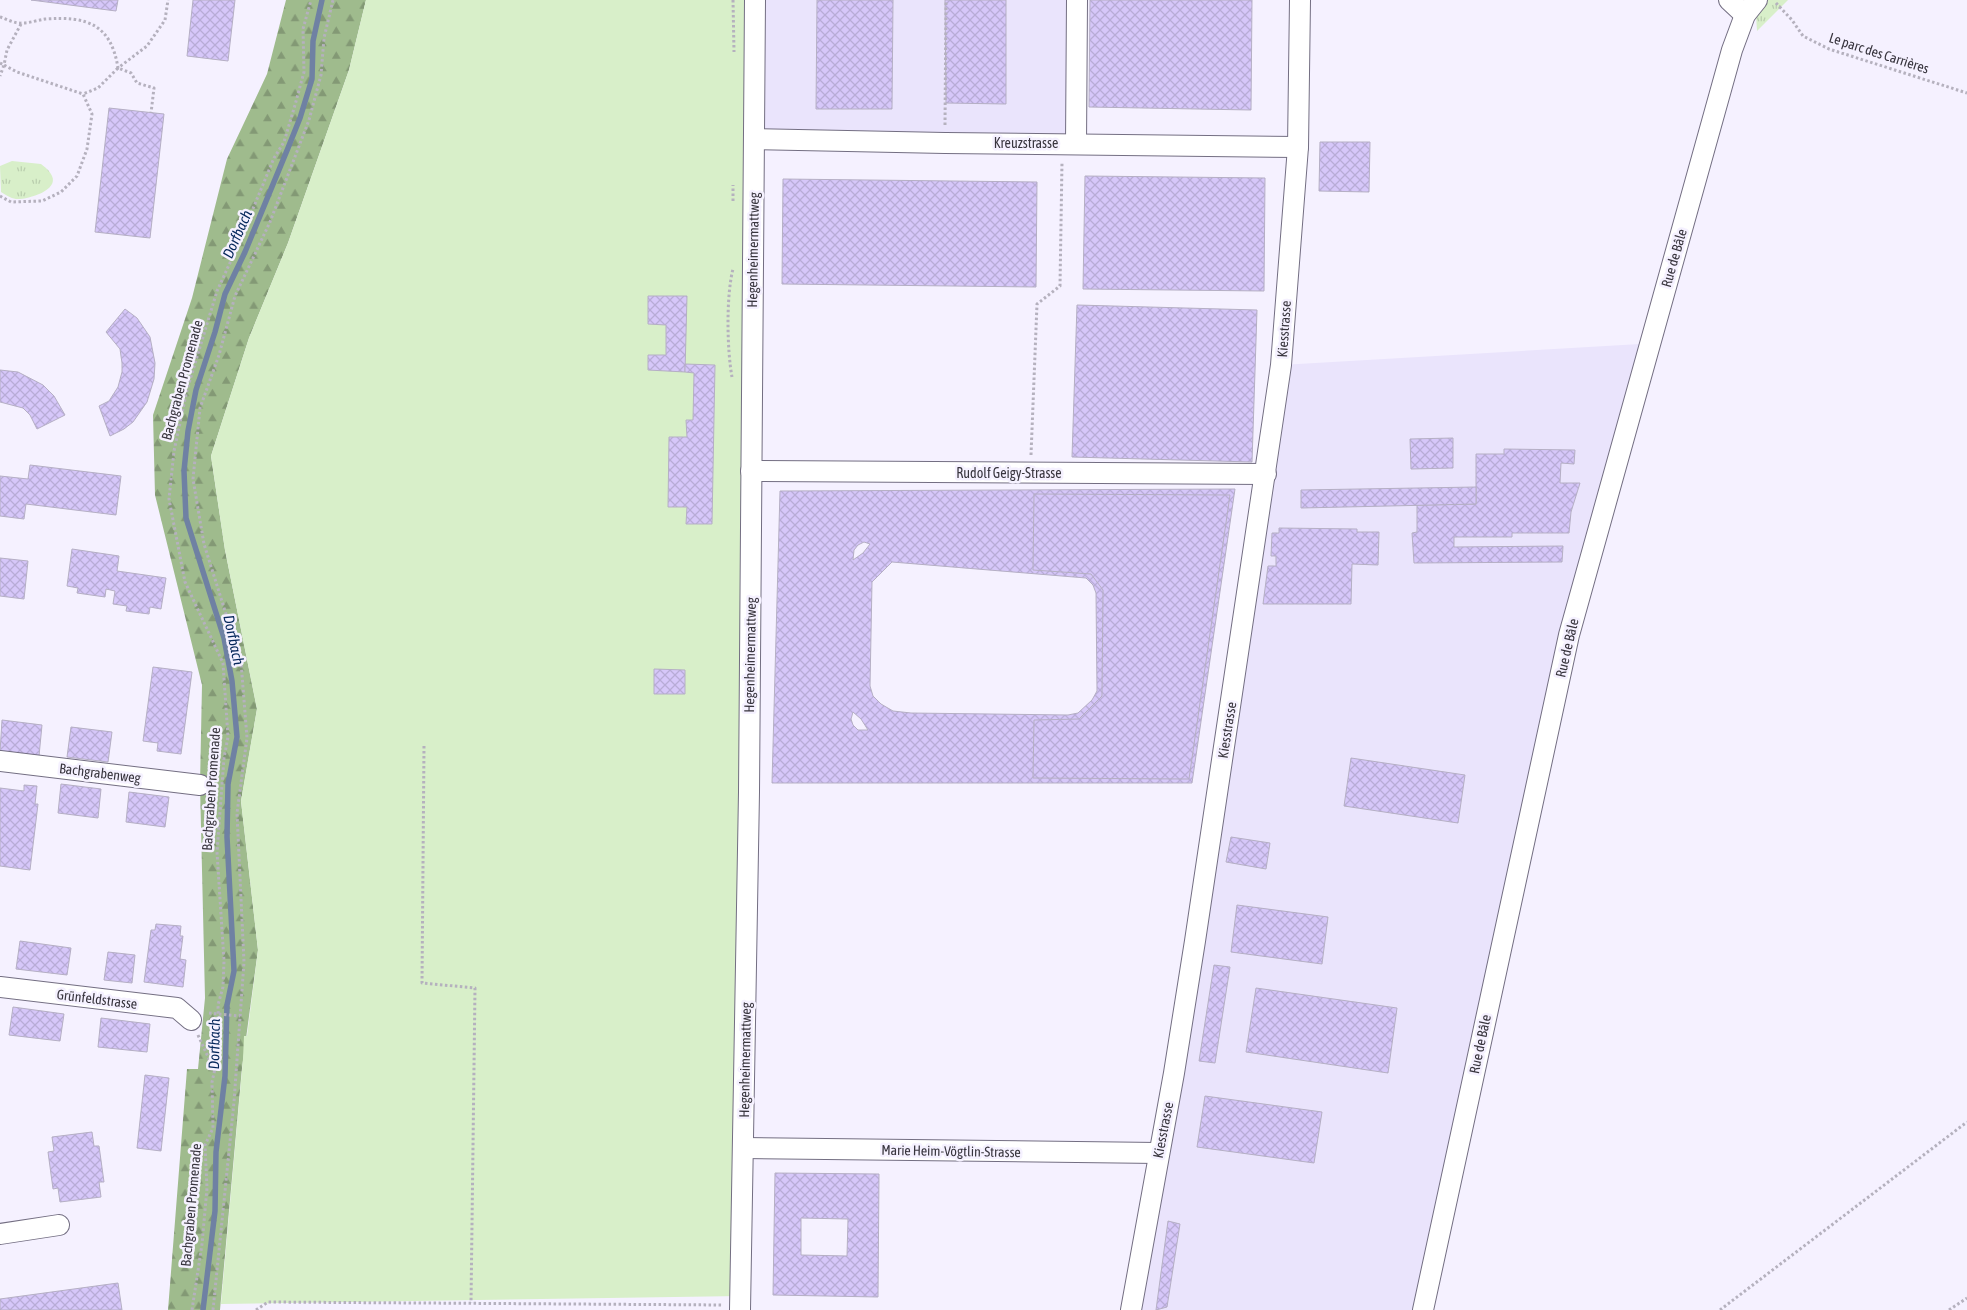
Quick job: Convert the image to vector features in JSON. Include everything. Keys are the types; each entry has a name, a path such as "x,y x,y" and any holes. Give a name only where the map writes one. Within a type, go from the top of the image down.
{"street":[{"name":"Hegenheimermattweg","path":"740,1308 749,792 755,0"},
{"path":"1070,144 1076,0"},
{"name":"Kiesstrasse","path":"1131,1310 1174,1073 1195,941 1281,365 1298,147 1300,0"},
{"path":"1729,0 1751,8"},
{"name":"Rue de Bâle","path":"1423,1310 1569,635 1732,50 1751,8"},
{"name":"Kreuzstrasse","path":"754,139 1298,147"},
{"name":"Rudolf Geigy-Strasse","path":"751,471 1266,474"},
{"name":"Bachgrabenweg","path":"0,761 200,785"},
{"name":"Grünfeldstrasse","path":"0,987 177,1008 191,1020"},
{"name":"Marie Heim-Vögtlin-Strasse","path":"743,1148 1158,1154"},
{"path":"0,1234 60,1226"}],"path":[{"path":"2,64 24,75 83,94 98,88 118,68 147,46 165,20 168,0"},
{"name":"Bachgraben Promenade","path":"192,1310 202,1244 207,1188 205,1145 212,1128 212,1082 219,1050 218,1005 223,987 224,961 217,852 224,758 228,737 223,663 186,582 169,500 174,451 188,390 217,291 274,158 284,142 292,115 304,72 303,29 311,0"},
{"name":"Bachgraben Promenade","path":"213,1310 234,1102 244,962 236,813 247,738 241,662 204,544 193,479 200,408 219,354 235,296 270,222 309,120 321,75 324,38 333,0"},
{"path":"945,143 946,0"},
{"name":"Le parc des Carrières","path":"1772,0 1792,20 1803,36 1829,50 1967,93"},
{"path":"0,17 21,24 72,18 85,21 106,34 116,52 118,68"},
{"path":"0,76 7,50 21,24"},
{"path":"118,68 131,73 137,83 154,88 151,113"},
{"path":"0,196 11,202 42,201 61,192 77,176 87,149 92,114 83,94"},
{"path":"1030,473 1037,304 1060,286 1070,144"},
{"path":"424,746 422,983 475,988 471,1303"},
{"path":"222,1015 240,1016"},
{"path":"191,1020 214,1071"},
{"path":"1720,1310 1967,1122"},
{"path":"1949,1310 1967,1298"},
{"path":"256,1310 268,1302 471,1303 740,1308"}],"shaded area":[{"path":"755,0 1085,0 1084,144 754,139"},
{"path":"1640,344 1573,666 1431,1310 1131,1310 1281,365"}],"green space":[{"path":"286,0 366,0 349,70 288,243 249,338 211,456 225,550 257,709 241,801 258,950 242,1068 220,1310 168,1310 187,1069 198,1069 205,998 200,785 202,685 155,495 153,415 192,298 227,159 267,74"},
{"path":"366,0 755,0 741,1296 221,1304 244,1036 247,1036 258,950 241,801 257,709 225,550 211,456 249,338 288,243 349,70"},
{"path":"1755,0 1788,0 1757,31"},
{"path":"12,161 41,164 52,176 51,186 40,194 21,199 12,198 1,192 0,166"}],"building":[{"path":"31,0 118,0 116,11"},
{"path":"193,0 235,0 228,61 187,56"},
{"path":"817,0 893,0 892,109 816,109"},
{"path":"945,0 1006,0 1006,104 946,103"},
{"path":"1090,0 1252,0 1251,110 1089,107"},
{"path":"109,108 164,114 150,238 95,232"},
{"path":"1320,142 1370,142 1369,192 1319,191"},
{"path":"1085,176 1265,178 1264,291 1083,289"},
{"path":"783,179 1037,182 1036,287 782,284"},
{"path":"648,296 687,296 685,372 648,370 648,355 666,355 666,325 648,324"},
{"path":"1077,305 1257,310 1252,462 1072,457"},
{"path":"125,309 137,318 150,337 155,363 154,379 147,402 133,422 110,436 99,406 109,401 118,387 122,363 120,349 106,332"},
{"path":"685,364 715,365 712,524 686,524 687,507 668,507 669,437 687,437 686,420 693,420 694,373 685,372"},
{"path":"0,370 18,372 43,385 54,396 65,415 37,429 30,415 23,408 0,402"},
{"path":"1453,438 1453,468 1411,469 1410,439"},
{"path":"1504,449 1575,450 1574,464 1561,463 1560,483 1580,483 1571,512 1569,533 1512,533 1512,537 1454,537 1454,547 1563,546 1562,562 1414,563 1412,533 1417,532 1417,505 1476,504 1476,454 1504,454"},
{"path":"30,465 121,476 116,515 26,504 24,519 0,516 0,476 28,479"},
{"path":"1476,487 1476,504 1301,508 1301,490"},
{"path":"1235,489 1192,783 772,783 780,491","holes":["864,542 870,544 863,553 853,560 854,550","892,562 1086,578 1093,585 1096,593 1097,691 1092,700 1078,713 1068,715 911,713 893,711 881,704 873,696 870,686 872,582","853,712 861,719 868,730 858,730 853,725 851,719"]},
{"path":"1034,494 1230,495 1189,779 1033,778 1034,720 1079,719 1102,696 1103,590 1091,574 1033,570"},
{"path":"1279,528 1357,529 1357,532 1379,532 1378,565 1352,564 1351,604 1263,604 1268,566 1276,566 1276,556 1271,556 1272,533 1279,533"},
{"path":"72,549 119,556 117,571 166,578 161,609 150,607 149,614 126,611 127,606 113,604 115,591 106,589 105,597 77,593 78,588 67,586"},
{"path":"0,558 28,561 24,599 0,596"},
{"path":"153,667 192,672 181,754 157,751 158,743 143,741"},
{"path":"654,669 685,670 685,694 654,694"},
{"path":"2,720 42,725 39,756 0,752"},
{"path":"71,727 112,732 108,762 67,757"},
{"path":"1351,758 1465,775 1458,823 1344,806"},
{"path":"61,784 101,789 98,818 58,813"},
{"path":"24,785 37,786 35,804 38,804 30,870 0,866 0,788 24,791"},
{"path":"129,792 169,797 165,827 126,822"},
{"path":"1231,837 1270,843 1266,869 1226,862"},
{"path":"1237,905 1328,917 1322,964 1231,952"},
{"path":"156,924 181,926 180,936 183,936 180,959 186,960 183,987 144,982 151,930 155,930"},
{"path":"20,941 71,948 67,975 16,969"},
{"path":"108,952 135,955 132,983 104,980"},
{"path":"1214,965 1230,967 1215,1063 1199,1061"},
{"path":"1256,988 1397,1008 1388,1073 1246,1052"},
{"path":"13,1007 64,1014 60,1041 9,1035"},
{"path":"101,1018 150,1024 147,1052 98,1047"},
{"path":"145,1075 169,1078 161,1151 137,1148"},
{"path":"1205,1096 1322,1112 1314,1163 1197,1147"},
{"path":"92,1132 94,1146 99,1146 104,1182 99,1182 101,1197 60,1202 58,1188 53,1189 48,1152 54,1151 52,1137"},
{"path":"775,1173 879,1174 878,1297 773,1295","holes":["801,1218 848,1219 847,1256 801,1255"]},
{"path":"1168,1221 1180,1224 1167,1307 1156,1310"},
{"path":"118,1283 122,1310 0,1310 0,1299"}],"waterway":[{"name":"Dorfbach","path":"203,1310 215,1211 216,1152 225,1076 227,1005 234,971 227,837 228,784 237,737 232,681 224,638 186,518 184,471 188,431 196,390 225,294 245,252 288,148 312,79 313,41 322,0"}]}
